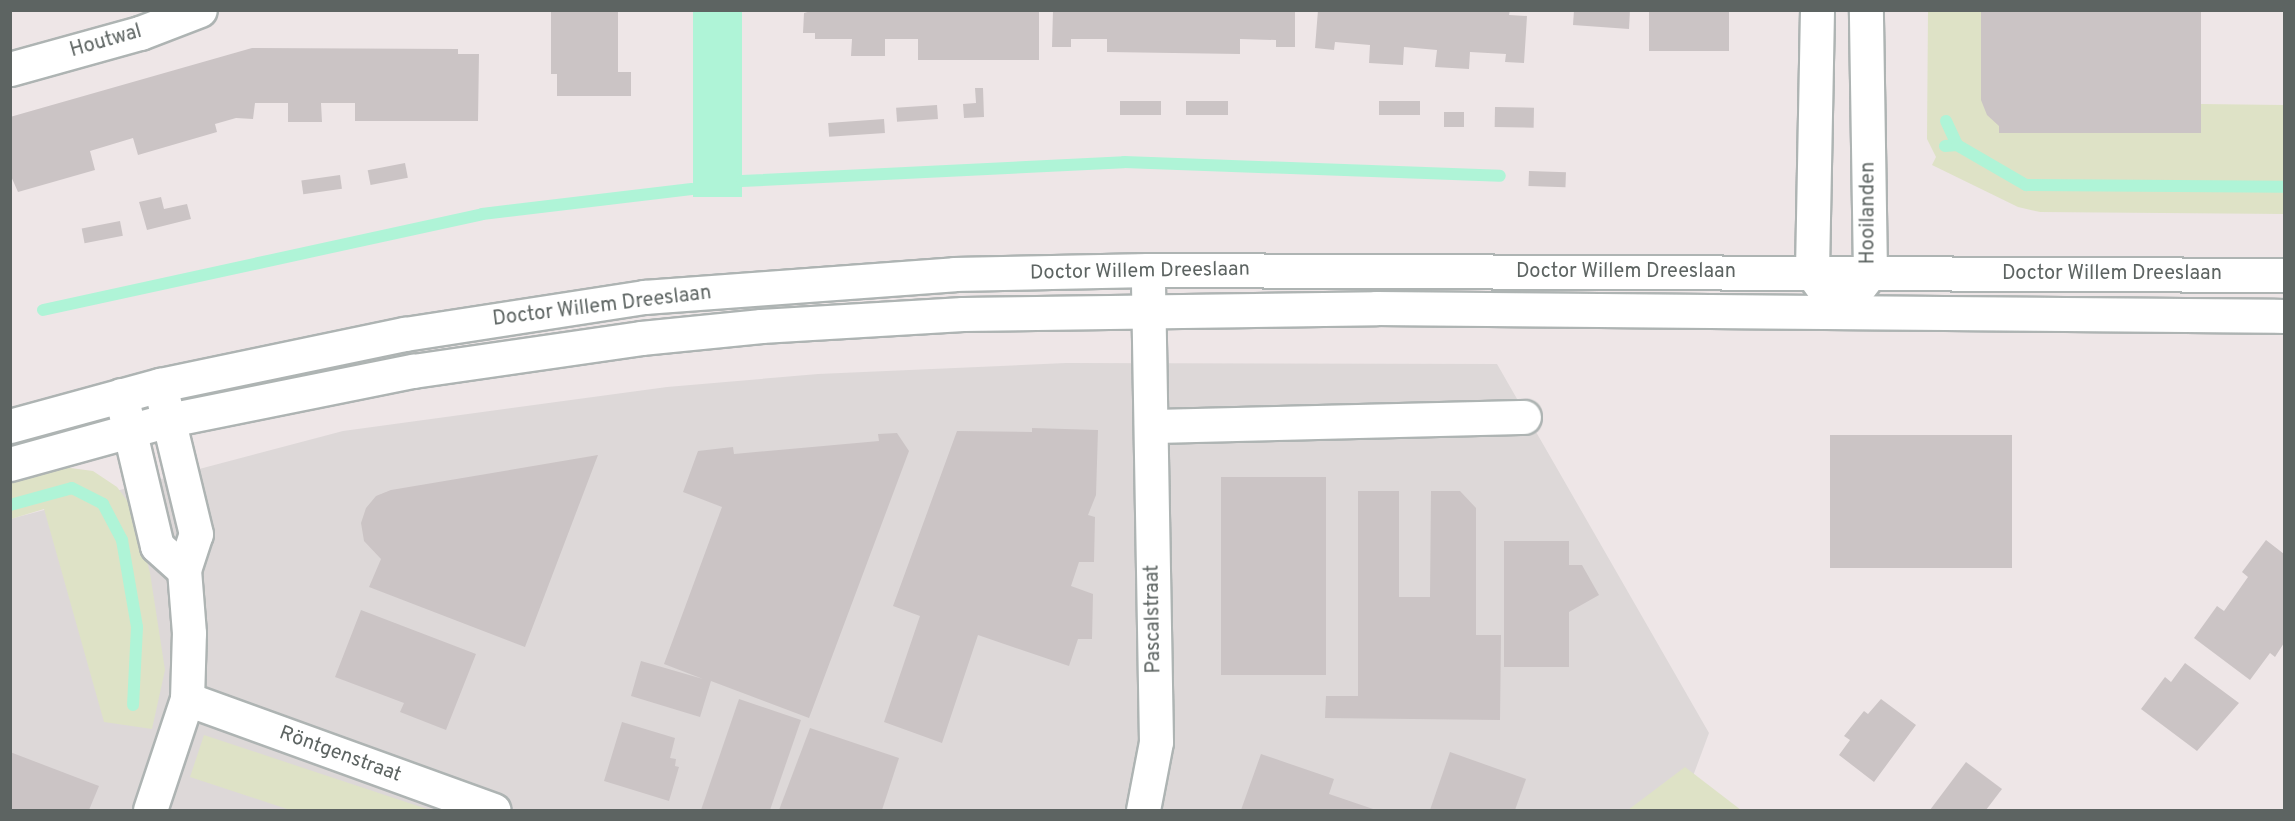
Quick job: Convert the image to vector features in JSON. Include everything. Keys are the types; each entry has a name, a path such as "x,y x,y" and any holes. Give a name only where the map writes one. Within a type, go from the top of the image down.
{"main road":[{"name":"Houtwal","path":"10,69 136,22 200,10"},
{"path":"1817,10 1812,273 1840,312"},
{"name":"Hooilanden","path":"1840,312 1870,273 1866,10"},
{"name":"Doctor Willem Dreeslaan","path":"10,426 121,394 405,334 644,297 954,274 1148,270 2284,275"},
{"name":"Pascalstraat","path":"1143,810 1156,742 1148,270"},
{"name":"Doctor Willem Dreeslaan","path":"10,464 169,420 412,371 641,338 963,314 1376,308 2284,316"},
{"path":"150,810 187,699 189,633 184,570 196,534 160,385"},
{"path":"121,394 157,546 184,570"},
{"path":"1151,426 1524,417"},
{"name":"Röntgenstraat","path":"187,699 494,810"}],"shaded area":[{"path":"693,11 742,11 742,197 693,197"},
{"path":"1928,11 1987,11 2201,104 2284,105 2284,214 2040,212 2018,207 1932,165 1936,157 1927,139"},
{"path":"1066,363 1497,364 1709,733 1683,803 1690,810 11,810 10,519 343,431 667,387 818,374"},
{"path":"48,465 93,471 117,487 134,510 150,573 165,670 152,729 104,722 44,509 11,519 11,476"},
{"path":"204,735 430,810 290,810 190,777"},
{"path":"1685,767 1741,810 1628,810"}],"building":[{"path":"551,10 618,10 618,72 631,72 631,96 557,96 557,74 551,74"},
{"path":"815,10 1039,10 1039,60 918,60 918,39 885,39 885,56 851,56 852,39 815,39 815,33 803,33 804,13"},
{"path":"1053,10 1295,10 1295,47 1276,47 1276,40 1240,39 1240,54 1107,52 1107,39 1071,39 1071,47 1052,47"},
{"path":"1318,10 1510,10 1509,15 1527,16 1524,63 1505,62 1506,54 1470,52 1469,69 1435,67 1437,50 1404,47 1403,65 1369,63 1370,45 1335,42 1334,50 1315,48"},
{"path":"1574,10 1630,10 1629,29 1573,25"},
{"path":"1649,10 1729,10 1729,51 1649,51"},
{"path":"1981,10 2201,10 2201,133 1999,133 1999,126 1987,115 1981,100"},
{"path":"252,48 458,49 458,54 479,54 478,121 355,121 355,103 321,103 322,122 288,122 288,103 255,103 253,119 236,118 215,124 217,132 138,155 133,138 90,151 95,170 18,192 10,174 10,117"},
{"path":"975,88 983,88 984,117 964,118 963,104 976,103"},
{"path":"1120,101 1161,101 1161,115 1120,115"},
{"path":"1186,101 1228,101 1228,115 1186,115"},
{"path":"1379,101 1420,101 1420,115 1379,115"},
{"path":"937,105 938,119 897,122 896,108"},
{"path":"1495,107 1534,108 1534,128 1495,127"},
{"path":"1444,112 1464,112 1464,127 1444,127"},
{"path":"884,119 885,133 829,137 828,123"},
{"path":"405,163 408,178 371,185 368,170"},
{"path":"1529,171 1566,172 1565,187 1528,186"},
{"path":"340,175 342,189 303,194 301,180"},
{"path":"161,197 164,209 187,204 191,219 147,230 139,202"},
{"path":"120,221 123,236 85,243 82,228"},
{"path":"1032,428 1098,430 1096,495 1088,515 1095,517 1094,562 1079,562 1071,586 1093,594 1092,639 1078,639 1069,666 978,635 942,743 884,722 920,616 893,606 957,431 1032,432"},
{"path":"897,433 909,451 809,718 711,681 700,717 631,696 641,661 703,679 664,664 722,507 683,492 698,451 733,447 734,454 879,441 878,434"},
{"path":"1830,435 2012,435 2012,568 1830,568"},
{"path":"598,455 525,647 369,587 381,559 364,541 361,523 366,508 376,496 391,490"},
{"path":"1221,477 1326,477 1326,675 1221,675"},
{"path":"1358,491 1399,491 1399,597 1430,597 1431,491 1460,491 1476,508 1476,635 1501,635 1500,720 1325,718 1326,696 1358,696"},
{"path":"2266,540 2284,554 2284,643 2275,657 2270,653 2250,680 2194,638 2217,606 2224,611 2248,577 2242,572"},
{"path":"1504,541 1569,541 1569,565 1582,565 1599,595 1569,612 1569,667 1504,667"},
{"path":"361,610 476,654 446,730 400,712 404,703 335,677"},
{"path":"2185,663 2239,703 2197,751 2141,709 2165,677 2171,682"},
{"path":"739,699 801,720 770,810 701,810"},
{"path":"1881,699 1916,725 1874,782 1839,755 1850,740 1844,736 1864,711 1868,714"},
{"path":"622,722 675,738 670,758 676,759 675,766 679,767 669,801 604,781"},
{"path":"810,728 899,758 882,810 779,810"},
{"path":"10,752 99,786 89,810 10,810"},
{"path":"1450,752 1526,779 1515,810 1430,810"},
{"path":"1261,754 1334,779 1329,794 1376,810 1241,810"},
{"path":"1966,762 2002,789 1986,810 1930,810"}],"waterway":[{"path":"1946,121 1957,145"},
{"path":"1945,146 1957,145 2026,185 2284,187"},
{"path":"742,181 1124,162 1500,176"},
{"path":"43,310 482,214 692,189"},
{"path":"10,505 72,488 103,504 122,540 137,627 133,705"}]}
